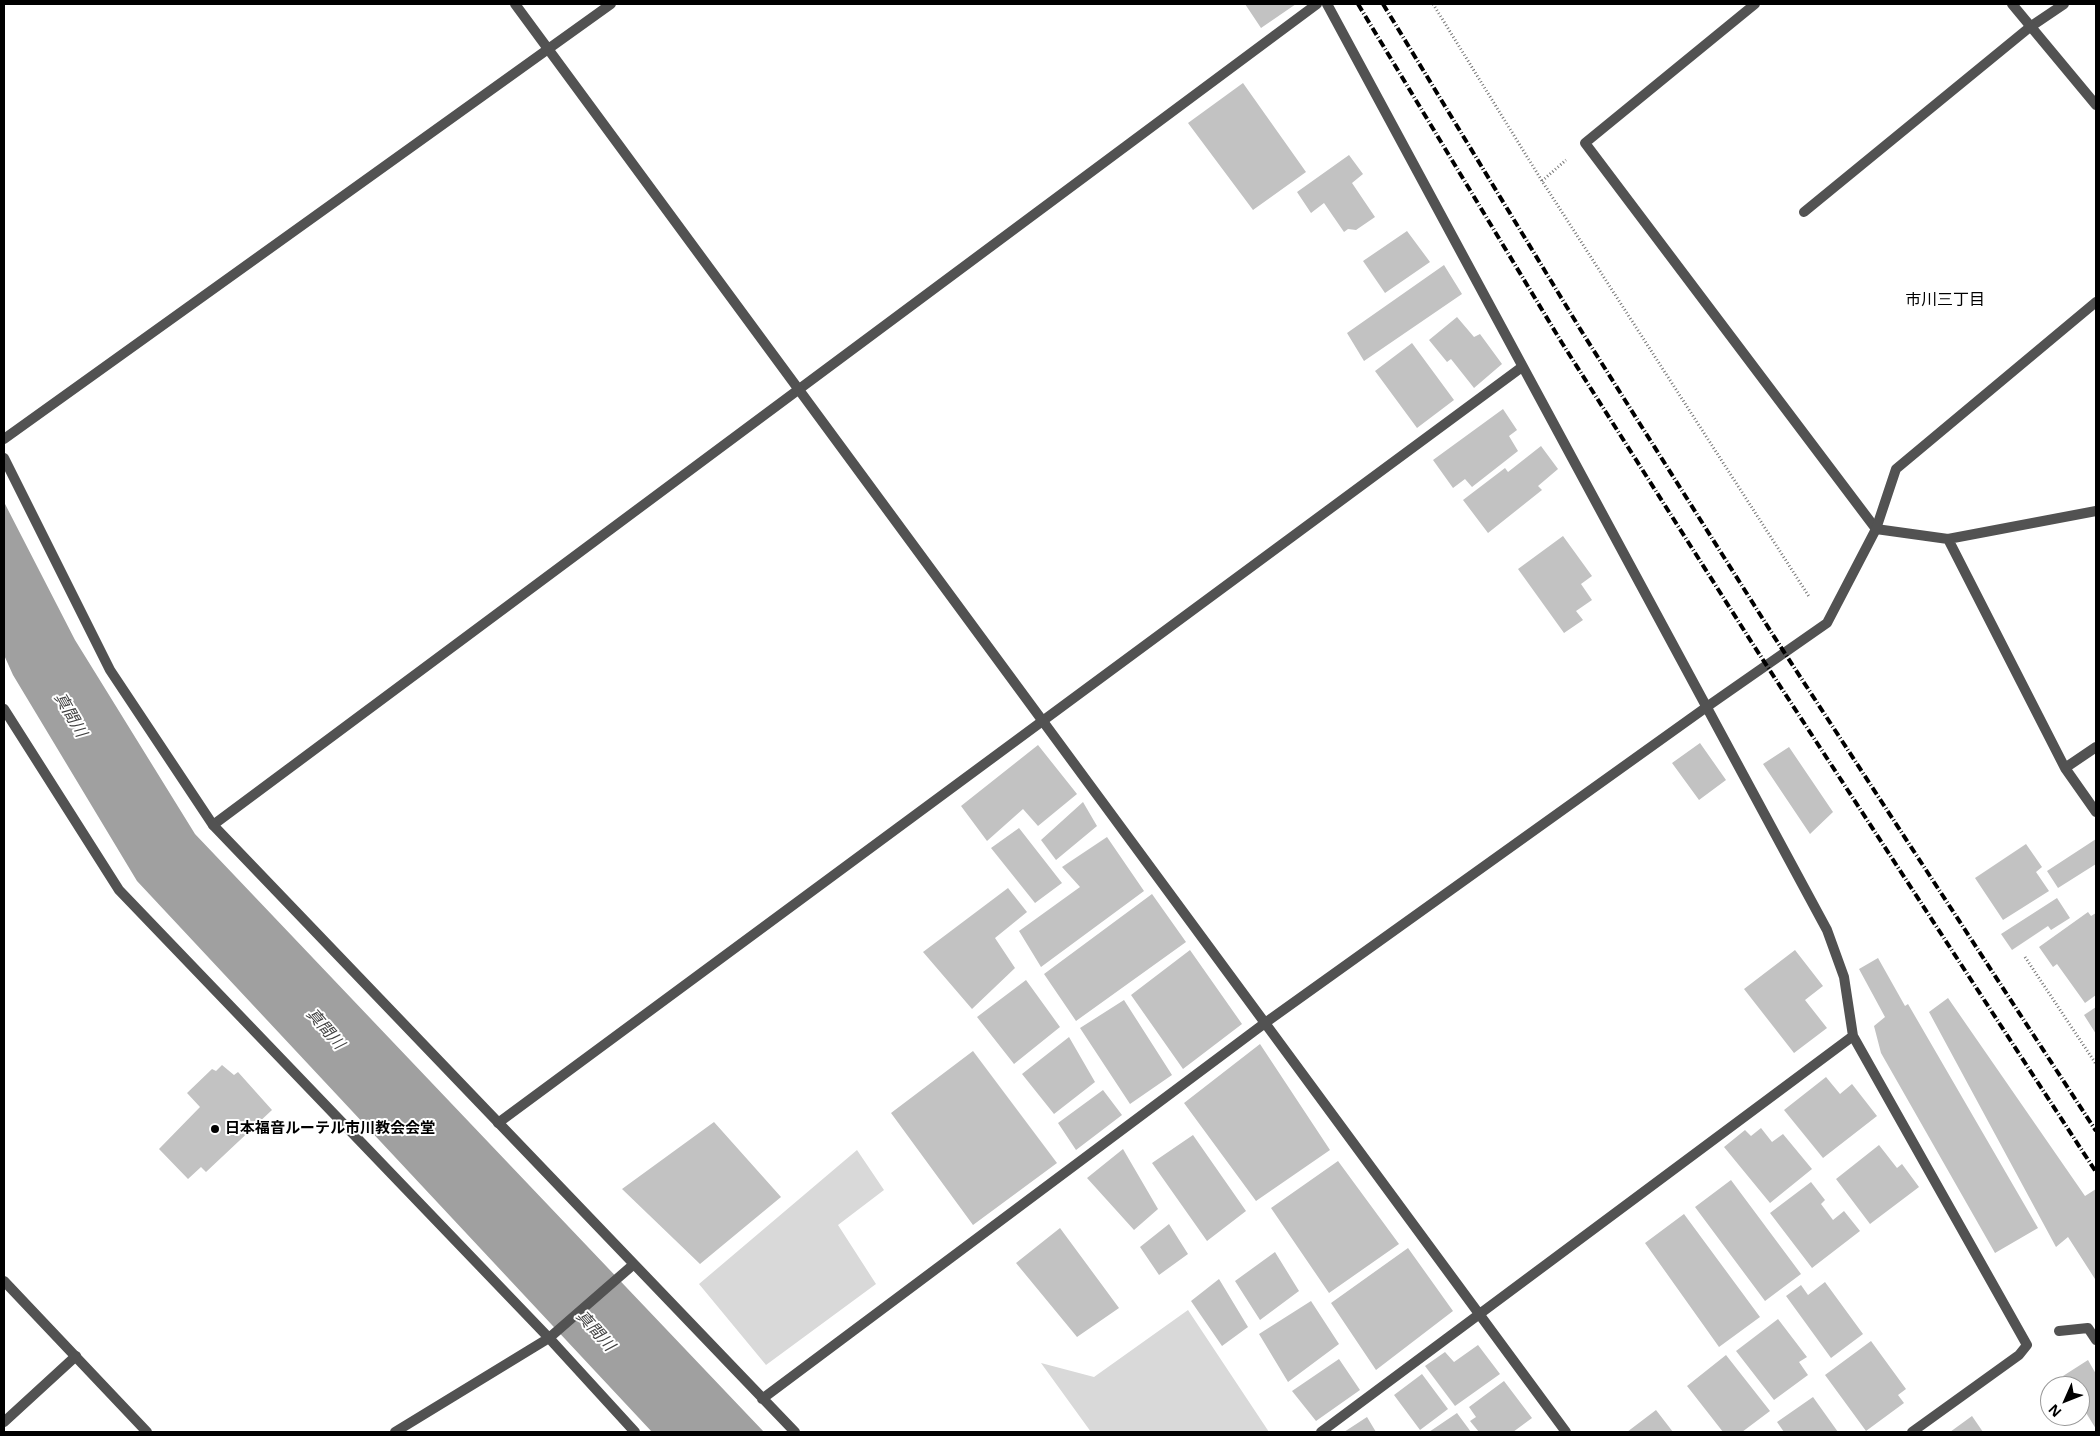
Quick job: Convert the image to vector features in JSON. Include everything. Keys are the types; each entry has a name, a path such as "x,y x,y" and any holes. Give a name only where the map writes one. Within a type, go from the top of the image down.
{"street":[{"path":"515,4 1566,1432"},
{"path":"4,439 611,4"},
{"path":"213,824 1317,4"},
{"path":"1327,4 1522,367 1708,706 1827,930 1844,977 1853,1036 2027,1345 2020,1356 1912,1432"},
{"path":"1755,4 1585,144 1876,529 1948,540 2096,511"},
{"path":"2012,4 2096,104"},
{"path":"1804,212 2030,27 2064,4"},
{"path":"762,1398 1265,1023 1708,706 1827,624 1876,529 1896,469 2096,302"},
{"path":"498,1124 1522,367"},
{"path":"4,458 110,670 213,824 794,1432"},
{"path":"1948,540 2065,768 2096,812"},
{"path":"4,709 119,890 549,1338 635,1432"},
{"path":"2065,768 2096,748"},
{"path":"1322,1432 1853,1036"},
{"path":"395,1432 549,1338 634,1264"},
{"path":"4,1281 147,1432"},
{"path":"2059,1331 2088,1328 2096,1340"},
{"path":"4,1422 76,1356"}],"path":[{"path":"1433,4 1542,181 1827,624"},
{"path":"2025,957 2096,1064"}],"shaded area":[{"path":"857,1150 884,1190 838,1225 876,1284 766,1365 699,1284"},
{"path":"1188,1310 1269,1432 1091,1432 1041,1363 1094,1377"}],"water":[{"name":"真間川","path":"4,502 75,640 195,834 764,1432 652,1432 137,881 13,675 4,655"}],"building":[{"path":"1245,4 1296,4 1261,28"},
{"path":"1243,83 1306,172 1253,210 1188,123"},
{"path":"1349,155 1363,174 1352,183 1375,217 1356,230 1348,229 1344,232 1324,203 1311,213 1297,192"},
{"path":"1407,231 1430,262 1385,293 1363,261"},
{"path":"1444,265 1462,294 1364,361 1347,333"},
{"path":"1457,317 1474,337 1480,334 1502,364 1474,388 1451,359 1447,362 1429,340"},
{"path":"1412,343 1454,400 1417,428 1375,371"},
{"path":"1503,409 1517,430 1509,436 1518,451 1472,487 1465,479 1453,488 1433,460"},
{"path":"1541,446 1558,469 1538,486 1542,490 1488,533 1463,500 1505,468 1508,472"},
{"path":"1563,536 1592,576 1581,584 1592,600 1576,611 1583,620 1564,633 1518,569"},
{"path":"1700,743 1726,780 1699,800 1672,763"},
{"path":"1038,745 1077,794 1038,826 1023,809 987,841 961,806"},
{"path":"1789,747 1833,812 1810,834 1763,764"},
{"path":"1083,802 1097,826 1056,860 1041,840"},
{"path":"1019,828 1062,883 1035,903 991,848"},
{"path":"1107,837 1144,891 1041,967 1019,931 1080,887 1062,867"},
{"path":"2096,839 2096,864 2058,888 2047,871"},
{"path":"2026,844 2042,867 2036,872 2049,891 2003,920 1975,878"},
{"path":"1008,888 1027,912 995,938 1015,968 972,1009 923,952"},
{"path":"1152,894 1186,942 1076,1021 1044,974"},
{"path":"2057,898 2070,918 2051,930 2048,926 2012,950 2001,934"},
{"path":"2088,912 2091,916 2096,913 2096,995 2085,1003 2057,964 2053,967 2039,947"},
{"path":"1190,950 1242,1024 1183,1069 1131,995"},
{"path":"1795,950 1823,986 1805,1000 1827,1028 1794,1053 1744,989"},
{"path":"1878,958 1905,1006 1908,1004 2038,1228 1995,1253 1881,1053 1874,1026 1885,1017 1859,969"},
{"path":"1026,980 1060,1027 1014,1064 977,1017"},
{"path":"1948,998 2085,1196 2096,1189 2095,1279 2068,1237 2056,1247 1929,1012"},
{"path":"1124,1000 1172,1075 1130,1104 1080,1028"},
{"path":"2096,1007 2096,1034 2084,1015"},
{"path":"1069,1037 1095,1082 1054,1114 1022,1074"},
{"path":"1260,1044 1330,1150 1256,1201 1184,1103"},
{"path":"973,1051 1057,1163 973,1225 891,1113"},
{"name":"日本福音ルーテル市川教会会堂","path":"222,1065 234,1075 238,1072 272,1110 206,1172 201,1167 188,1179 159,1149 200,1107 187,1093 212,1069 216,1071"},
{"path":"1826,1077 1840,1094 1852,1084 1877,1116 1823,1158 1784,1110"},
{"path":"1103,1090 1122,1115 1076,1150 1058,1123"},
{"path":"714,1122 781,1197 700,1264 622,1189"},
{"path":"1761,1128 1772,1142 1783,1134 1812,1169 1770,1203 1724,1147 1745,1130 1751,1136"},
{"path":"1193,1135 1246,1211 1207,1241 1152,1163"},
{"path":"1879,1145 1897,1168 1902,1164 1919,1187 1870,1224 1836,1179"},
{"path":"1123,1149 1158,1209 1134,1230 1087,1178"},
{"path":"1338,1161 1399,1244 1329,1293 1271,1208"},
{"path":"1731,1180 1801,1274 1765,1301 1695,1207"},
{"path":"1811,1182 1825,1200 1821,1204 1833,1220 1844,1211 1860,1231 1812,1268 1770,1213"},
{"path":"1684,1214 1760,1317 1719,1347 1645,1243"},
{"path":"1169,1224 1188,1254 1159,1275 1140,1247"},
{"path":"1060,1228 1119,1308 1077,1337 1016,1263"},
{"path":"1408,1248 1453,1311 1376,1370 1331,1303"},
{"path":"1275,1252 1299,1291 1260,1320 1235,1281"},
{"path":"1219,1279 1248,1327 1222,1346 1191,1301"},
{"path":"1825,1282 1863,1334 1831,1358 1786,1296 1801,1285 1808,1295"},
{"path":"1311,1301 1339,1344 1288,1382 1259,1334"},
{"path":"1778,1319 1807,1357 1799,1362 1808,1375 1774,1400 1736,1351"},
{"path":"1871,1341 1906,1389 1898,1395 1904,1403 1866,1431 1825,1375"},
{"path":"1478,1345 1500,1374 1455,1406 1425,1366 1445,1352 1454,1362"},
{"path":"1726,1355 1770,1411 1742,1432 1723,1432 1687,1386"},
{"path":"1339,1359 1360,1390 1316,1421 1292,1391"},
{"path":"2088,1360 2096,1374 2096,1429 2090,1419 2090,1376 2063,1376"},
{"path":"1422,1374 1448,1409 1420,1430 1394,1395"},
{"path":"1504,1381 1532,1418 1513,1432 1479,1432 1470,1421 1476,1417 1469,1407"},
{"path":"1813,1397 1838,1432 1784,1432 1777,1422"},
{"path":"1656,1410 1673,1432 1627,1432"},
{"path":"1457,1413 1471,1432 1429,1432"},
{"path":"1972,1416 1983,1432 1950,1432"},
{"path":"1367,1417 1376,1432 1344,1432"}],"railway":[{"path":"1358,4 1562,343 1754,646 2096,1172"},
{"path":"1383,4 1582,332 1773,635 2096,1131"}],"place":[{"name":"日本福音ルーテル市川教会会堂","path":"215,1129"}],"district":[{"name":"市川三丁目","path":"1945,300"}]}
